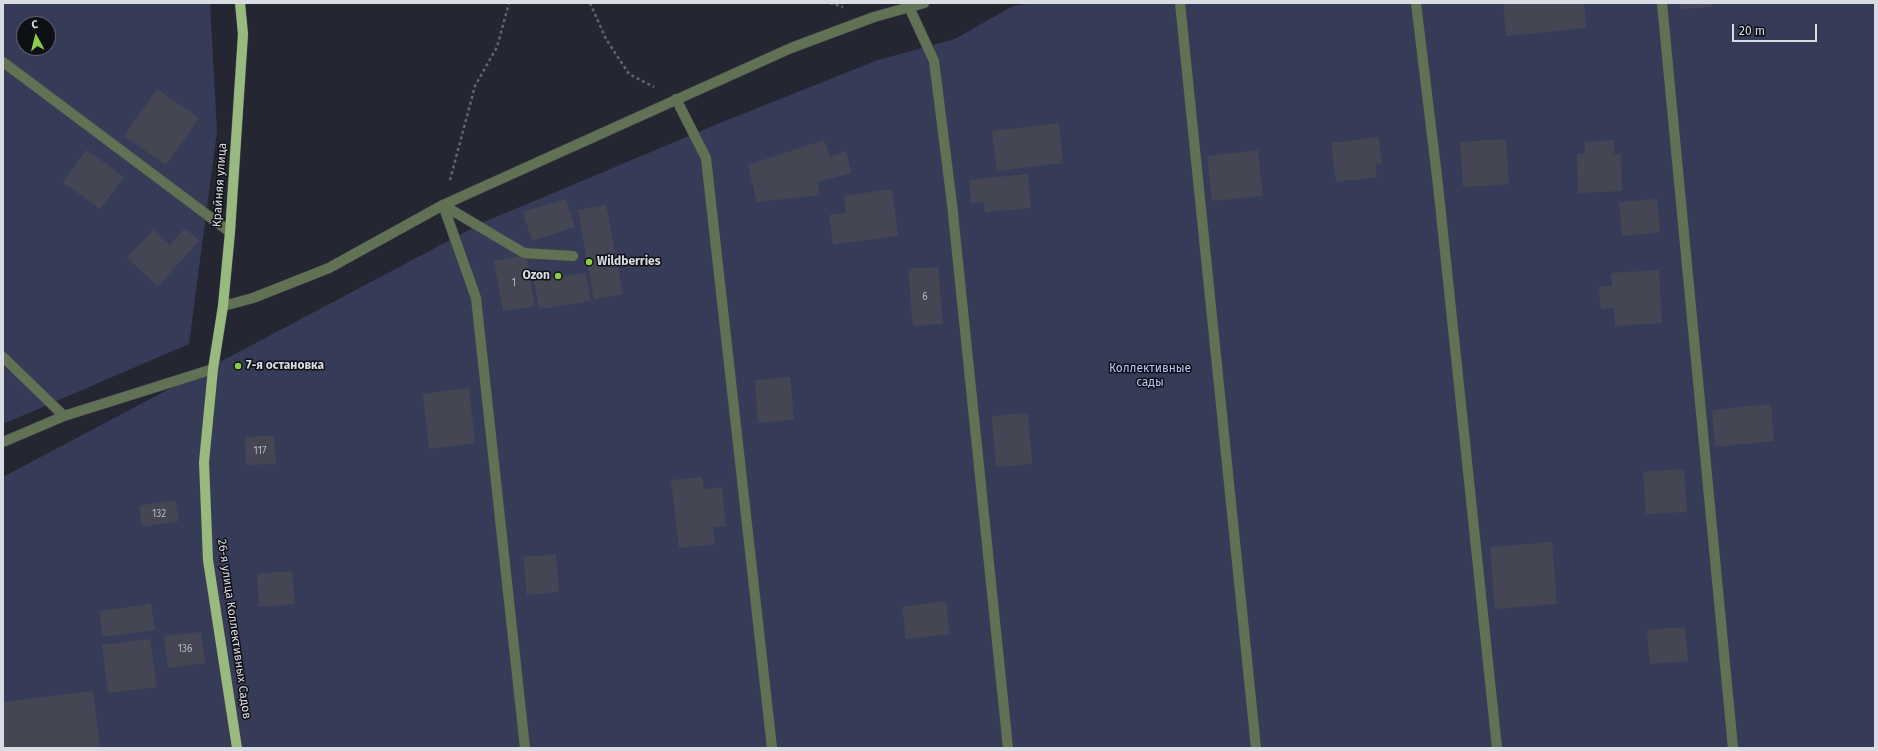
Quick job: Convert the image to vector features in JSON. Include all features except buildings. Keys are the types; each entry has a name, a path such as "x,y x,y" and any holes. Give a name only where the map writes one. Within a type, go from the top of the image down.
{"main road":[{"name":"Крайняя улица","path":"213,369 223,306 230,232 243,34 240,3"},
{"name":"26-я улица Коллективных Садов","path":"213,369 204,462 208,560 237,748"}],"street":[{"path":"223,306 253,298 329,268 443,205 676,98 791,48 874,17 924,3"},
{"path":"1180,3 1256,748"},
{"path":"1416,3 1438,193 1497,748"},
{"path":"1662,3 1733,748"},
{"path":"909,7 934,61 952,204 1008,748"},
{"path":"3,62 230,232"},
{"path":"676,98 706,158 772,748"},
{"path":"443,205 524,253 573,256"},
{"path":"443,205 476,298 525,748"},
{"path":"3,357 64,416"},
{"path":"3,442 64,416 213,369"}],"path":[{"path":"443,205 475,86 497,47 509,3"},
{"path":"590,3 606,39 629,74 676,98"}],"green space":[{"path":"3,3 210,3 217,131 189,344 3,424"},
{"name":"Коллективные сады","path":"1032,3 1875,3 1875,748 3,748 3,477 484,222 720,123 878,60 955,39 1013,6"}],"place":[{"name":"Wildberries","path":"589,262"},
{"name":"Ozon","path":"558,276"},
{"name":"7-я остановка","path":"238,366"}]}
